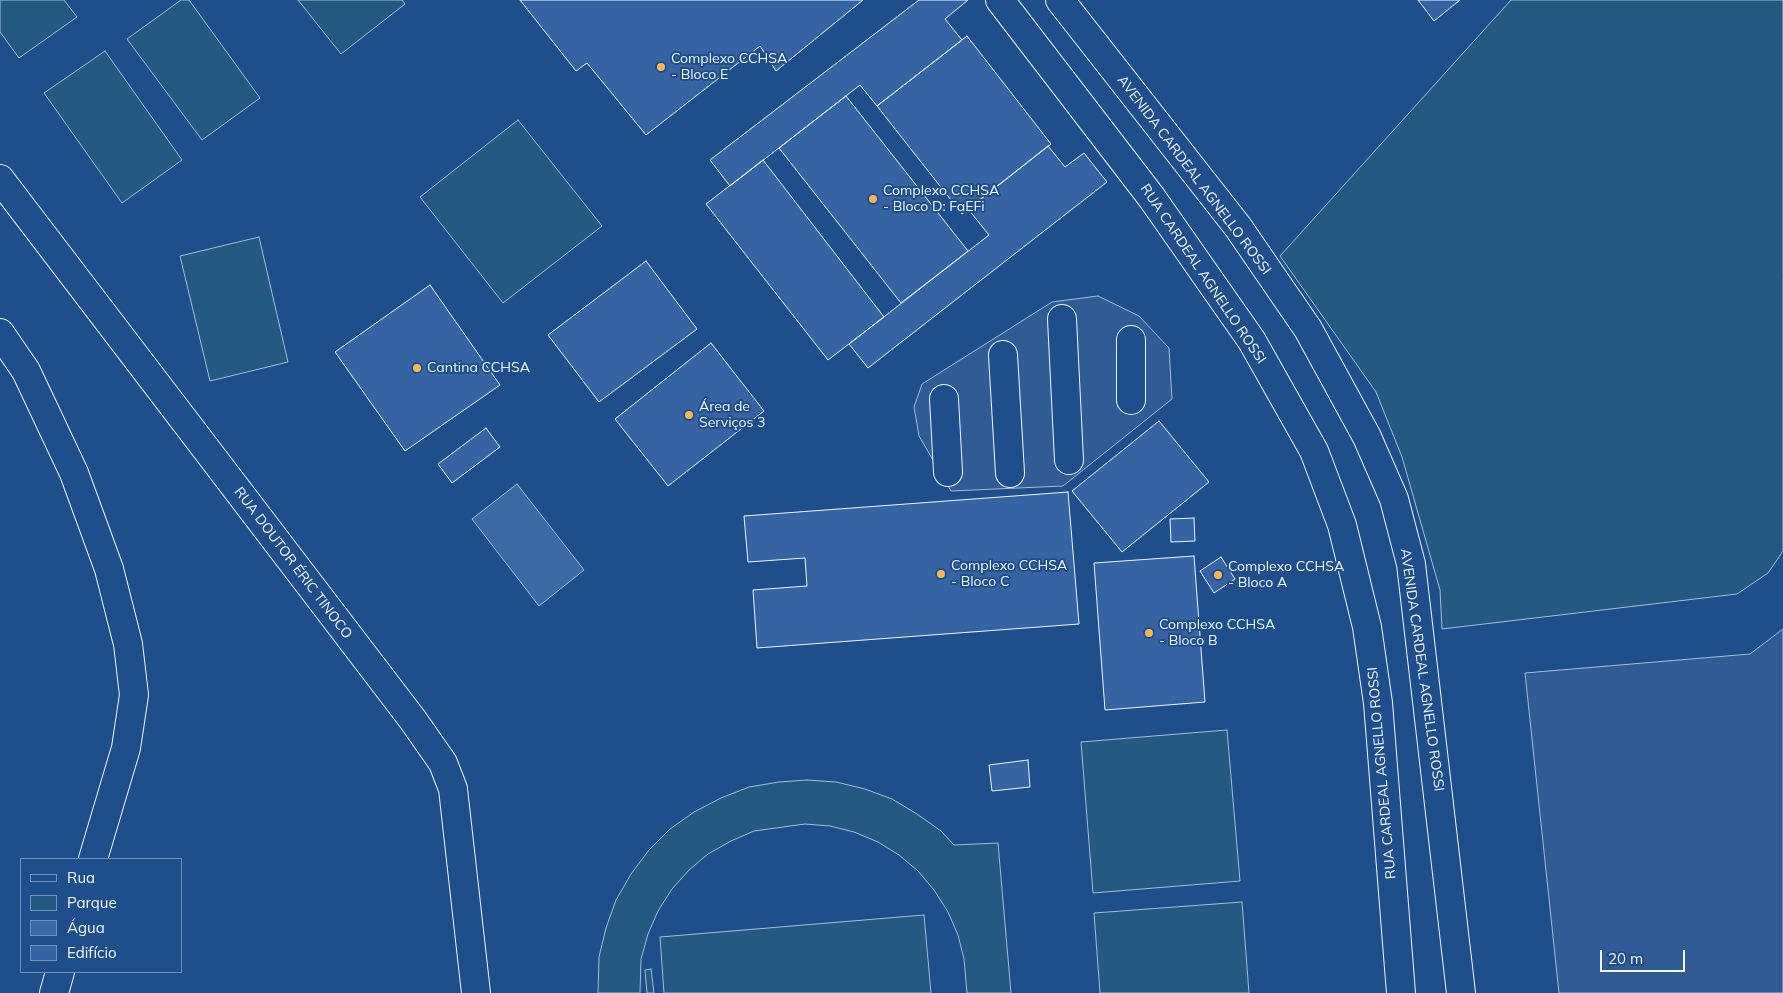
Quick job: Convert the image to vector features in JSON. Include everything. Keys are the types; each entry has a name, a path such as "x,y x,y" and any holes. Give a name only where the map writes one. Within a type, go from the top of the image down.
{"street":[{"name":"RUA CARDEAL AGNELLO ROSSI","path":"1000,0 1152,198 1252,340 1314,451 1342,525 1366,627 1378,704 1401,993"},
{"name":"AVENIDA CARDEAL AGNELLO ROSSI","path":"1060,0 1238,228 1308,329 1367,437 1394,499 1412,573 1461,993"},
{"name":"RUA DOUTOR ÉRIC TINOCO","path":"0,178 395,697 443,763 453,789 476,993"},
{"path":"1062,319 1069,460"},
{"path":"0,333 26,371 74,474 109,569 128,644 134,696 126,748 93,858"},
{"path":"1131,340 1131,400"},
{"path":"1003,355 1010,472"},
{"path":"944,399 948,472"},
{"path":"54,993 60,973"}],"green space":[{"path":"0,0 64,0 77,17 19,58 0,32"},
{"path":"181,0 189,0 260,98 202,140 127,39"},
{"path":"298,0 402,0 405,4 341,54"},
{"path":"1511,0 1783,0 1783,551 1768,573 1737,594 1442,629 1440,590 1402,457 1376,392 1280,256"},
{"path":"105,51 182,160 122,203 44,93"},
{"path":"518,120 602,226 503,303 420,197"},
{"path":"259,237 288,362 210,381 180,256"},
{"path":"1227,730 1240,881 1093,893 1081,742"},
{"path":"807,780 836,782 865,789 892,799 941,831 954,845 998,843 1011,993 967,993 964,959 958,935 948,912 934,890 918,871 899,855 878,842 854,832 830,826 805,824 754,831 708,854 689,870 672,889 658,911 648,934 641,959 640,993 598,993 599,957 606,928 616,900 631,874 649,850 670,829 694,812 721,798 749,787"},
{"path":"1242,902 1249,993 1100,993 1094,913"},
{"path":"924,915 931,993 664,993 660,937"},
{"path":"651,969 654,993 647,993 645,970"}],"shaded area":[{"path":"1098,296 1139,316 1169,348 1172,399 1063,486 951,491 919,436 914,407 922,384 1052,302"},
{"path":"1783,629 1783,993 1559,993 1525,673 1750,654"}],"water":[{"path":"517,484 584,570 539,606 472,519"}],"building":[{"name":"Complexo CCHSA - Bloco E","path":"520,0 863,0 776,71 760,46 646,135 587,63 576,71"},
{"path":"919,0 968,0 945,19 962,40 877,106 860,85 730,186 710,160"},
{"path":"1418,0 1460,0 1434,21"},
{"name":"Complexo CCHSA - Bloco D: FaEFi","path":"967,36 1051,144 962,214 877,106"},
{"name":"Complexo CCHSA - Bloco D: FaEFi","path":"846,96 968,251 901,303 779,148"},
{"name":"Complexo CCHSA - Bloco D: FaEFi","path":"1048,146 1065,167 1084,153 1107,182 868,368 849,344 989,235 968,209"},
{"path":"763,160 884,317 828,360 706,204"},
{"path":"646,261 697,329 599,402 548,335"},
{"name":"Cantina CCHSA","path":"430,285 500,385 405,451 335,352"},
{"name":"Área de Serviços 3","path":"711,343 764,411 668,486 615,419"},
{"path":"1159,421 1209,482 1122,552 1072,491"},
{"path":"486,428 500,447 452,483 438,464"},
{"name":"Complexo CCHSA - Bloco C","path":"1068,492 1079,624 757,648 753,590 807,586 805,558 748,562 744,516"},
{"path":"1194,518 1195,541 1171,542 1170,519"},
{"name":"Complexo CCHSA - Bloco B","path":"1194,556 1205,702 1105,710 1094,563"},
{"name":"Complexo CCHSA - Bloco A","path":"1221,557 1235,579 1214,593 1200,571"},
{"path":"1028,760 1030,787 992,791 989,765"}],"place":[{"name":"Complexo CCHSA - Bloco E","path":"661,67"},
{"name":"Complexo CCHSA - Bloco D: FaEFi","path":"873,199"},
{"name":"Cantina CCHSA","path":"417,368"},
{"name":"Área de Serviços 3","path":"689,415"},
{"name":"Complexo CCHSA - Bloco C","path":"941,574"},
{"name":"Complexo CCHSA - Bloco A","path":"1218,575"},
{"name":"Complexo CCHSA - Bloco B","path":"1149,633"}]}
